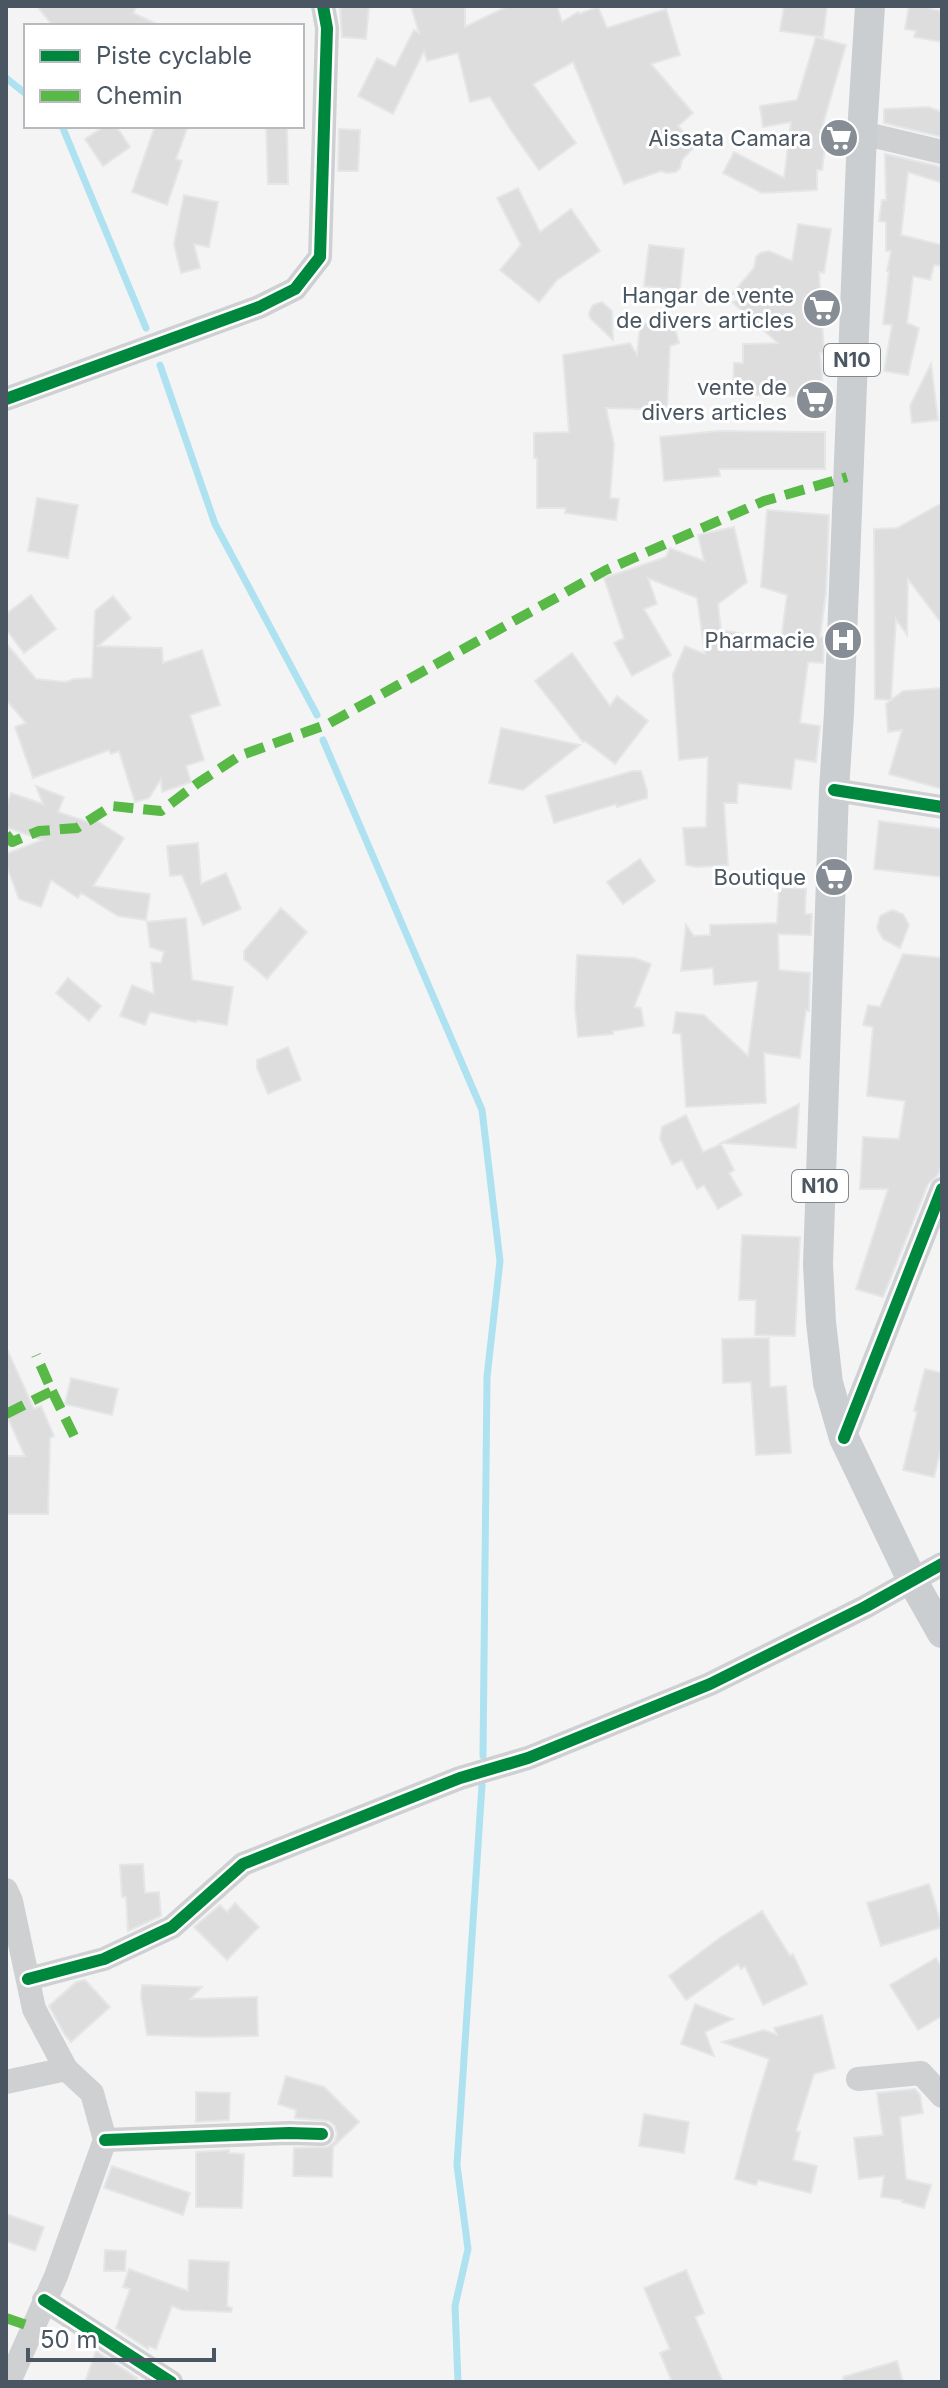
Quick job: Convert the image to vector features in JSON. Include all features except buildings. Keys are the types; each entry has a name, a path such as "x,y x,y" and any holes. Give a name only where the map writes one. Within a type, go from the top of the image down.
{"main road":[{"name":"N10","path":"870,6 834,790 818,1264 828,1383 844,1438 912,1580 942,1633"}],"street":[{"path":"6,399 259,307 295,289 320,257 327,28 323,6"},
{"path":"862,133 942,152"},
{"path":"834,790 942,807"},
{"path":"844,1438 942,1189"},
{"path":"28,1979 104,1959 172,1927 243,1864 460,1778 528,1758 710,1684 865,1607 942,1564"},
{"path":"6,1890 34,2009 66,2069 92,2093 105,2140 56,2276 9,2382"},
{"path":"6,2082 66,2069"},
{"path":"858,2079 921,2073 942,2096"},
{"path":"105,2140 322,2134"},
{"path":"44,2300 171,2382"}],"waterway":[{"path":"6,78 24,92"},
{"path":"63,128 146,328"},
{"path":"160,365 215,524 317,715"},
{"path":"323,740 482,1110 500,1261 487,1377 483,1756"},
{"path":"458,2382 455,2306 468,2249 457,2165 482,1785"}],"marked path":[{"path":"6,834 12,842 39,831 77,828 112,806 161,811 239,756 328,724 606,570 764,501 847,477"},
{"path":"6,1414 52,1391 36,1355"},
{"path":"52,1391 75,1438"},
{"path":"6,2318 32,2327"}],"cycle path":[{"path":"6,399 259,307 295,289 320,257 327,28 323,6"},
{"path":"834,790 942,807"},
{"path":"844,1438 942,1189"},
{"path":"28,1979 104,1959 172,1927 243,1864 460,1778 528,1758 710,1684 865,1607 942,1564"},
{"path":"105,2140 322,2134"},
{"path":"44,2300 171,2382"}],"place":[{"name":"Aissata Camara","path":"839,138"},
{"name":"Hangar de vente de divers articles","path":"822,308"},
{"name":"vente de divers articles","path":"815,400"},
{"name":"Pharmacie","path":"843,640"},
{"name":"Boutique","path":"834,877"}]}
